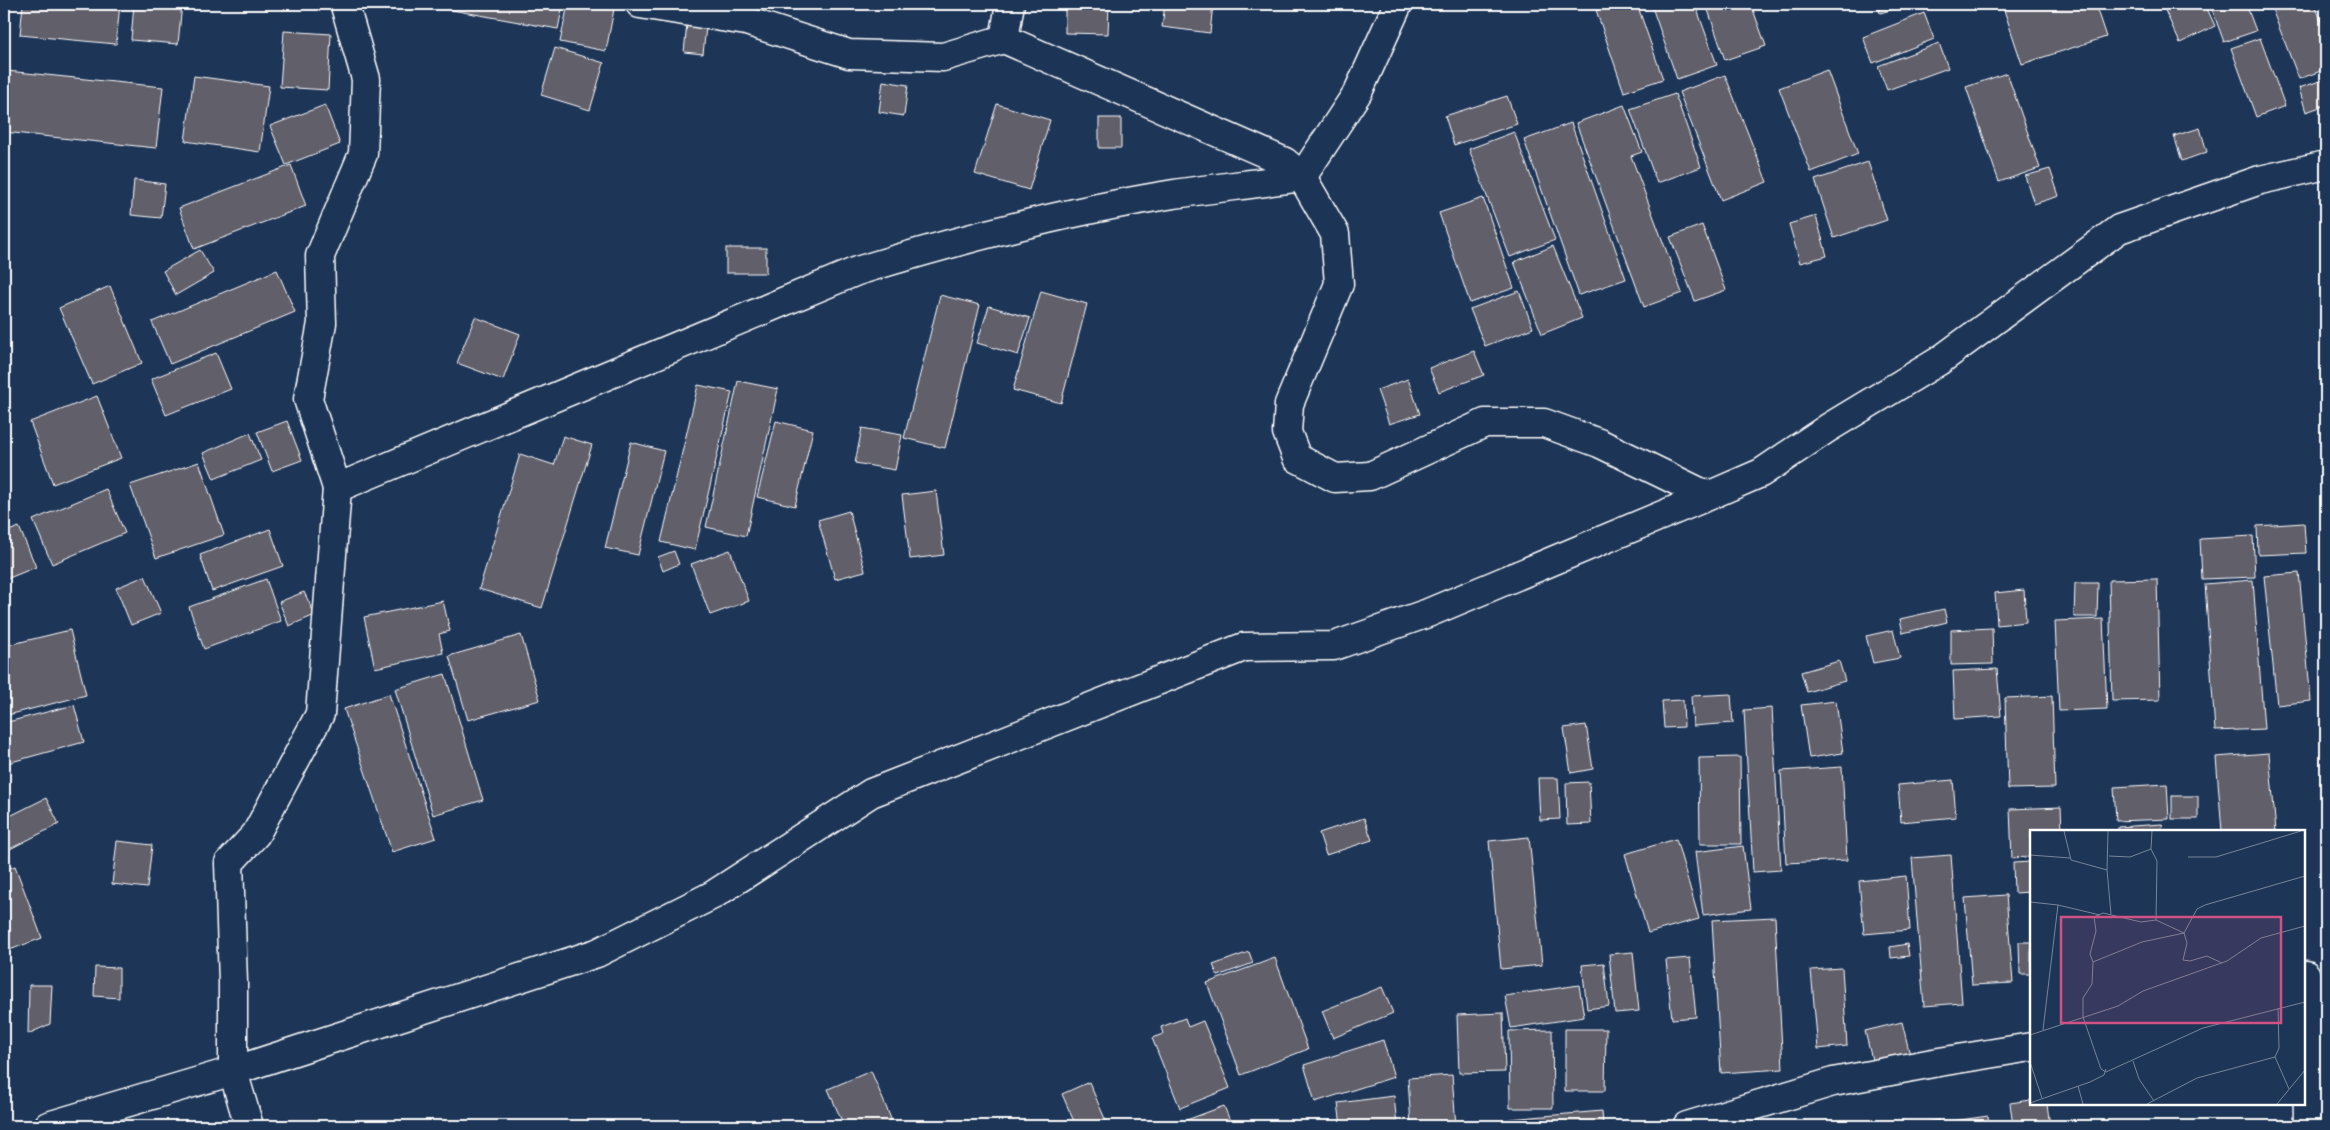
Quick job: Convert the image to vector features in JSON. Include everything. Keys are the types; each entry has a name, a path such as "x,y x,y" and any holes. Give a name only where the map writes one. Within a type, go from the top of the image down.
{"street":[{"path":"249,1126 233,1071 233,983 229,863 256,834 320,714 337,488 308,399 322,323 320,256 363,154 366,79 345,6 349,4"},
{"path":"640,4 746,21 849,54 943,57 1004,39 1285,162 1302,177 1335,234 1339,284 1290,404 1287,432 1297,458 1335,478 1370,476 1485,423 1544,423 1599,444 1708,496"},
{"path":"1004,39 1010,4"},
{"path":"337,488 857,272 932,248 1016,226 1173,194 1302,177 1358,92 1398,4"},
{"path":"48,1126 233,1071 597,953 714,896 871,793 1244,646 1334,646 1428,613 1708,496 1761,473 1828,428 1939,361 2120,229 2260,180 2326,165"},
{"path":"2308,1126 2312,974"},
{"path":"1687,1126 1833,1082 2030,1047"}],"building":[{"path":"23,4 120,4 116,44 20,35"},
{"path":"134,4 182,4 178,44 131,40"},
{"path":"438,4 563,4 558,29 452,10"},
{"path":"568,4 588,4 614,9 606,51 560,42"},
{"path":"1065,4 1109,4 1108,34 1065,33"},
{"path":"1165,4 1213,4 1210,33 1162,27"},
{"path":"1594,4 1637,4 1663,79 1624,92"},
{"path":"1651,4 1695,4 1717,65 1677,79"},
{"path":"1706,4 1751,4 1766,46 1725,60"},
{"path":"1877,4 1911,4 1880,13"},
{"path":"2002,4 2095,4 2106,37 2022,64"},
{"path":"2162,4 2205,4 2215,26 2180,43"},
{"path":"2210,4 2246,4 2256,31 2224,42"},
{"path":"2270,4 2315,4 2326,35 2326,69 2299,79"},
{"path":"1924,13 1934,39 1873,63 1863,37"},
{"path":"687,24 706,27 703,54 684,52"},
{"path":"284,31 331,34 328,90 280,87"},
{"path":"2260,38 2285,106 2256,117 2231,48"},
{"path":"1939,43 1948,68 1887,90 1878,66"},
{"path":"555,48 604,63 590,110 541,95"},
{"path":"1827,70 1858,154 1811,172 1779,88"},
{"path":"7,71 163,87 156,148 4,132"},
{"path":"2007,73 2040,168 1999,182 1966,87"},
{"path":"1725,75 1767,182 1721,200 1679,92"},
{"path":"194,76 269,86 260,152 185,141"},
{"path":"2326,79 2326,105 2306,112 2299,88"},
{"path":"883,81 908,85 904,116 879,112"},
{"path":"1675,94 1701,167 1657,183 1630,109"},
{"path":"1507,96 1517,124 1454,145 1445,116"},
{"path":"997,104 1050,120 1029,190 975,174"},
{"path":"325,105 340,144 286,165 270,126"},
{"path":"1624,105 1642,152 1631,156 1682,293 1644,307 1576,123"},
{"path":"1099,118 1121,118 1121,148 1099,148"},
{"path":"1571,123 1626,279 1579,295 1524,140"},
{"path":"2200,128 2207,152 2182,161 2174,136"},
{"path":"1514,132 1555,240 1510,257 1469,149"},
{"path":"1868,162 1887,220 1834,238 1815,180"},
{"path":"291,165 306,206 194,249 179,208"},
{"path":"2050,169 2059,196 2034,204 2025,176"},
{"path":"134,180 165,184 161,218 131,215"},
{"path":"1483,198 1514,288 1470,303 1439,213"},
{"path":"1816,216 1827,256 1800,263 1789,224"},
{"path":"1702,225 1726,290 1695,301 1670,237"},
{"path":"1553,246 1582,318 1542,334 1514,262"},
{"path":"726,248 766,248 766,273 726,273"},
{"path":"200,250 214,273 176,295 163,271"},
{"path":"277,270 295,312 170,364 152,322"},
{"path":"110,286 142,363 92,384 59,308"},
{"path":"1041,291 1087,304 1061,403 1013,390"},
{"path":"1519,291 1533,328 1485,346 1470,309"},
{"path":"940,295 980,305 945,448 904,438"},
{"path":"989,306 1030,318 1018,355 977,343"},
{"path":"475,317 520,334 503,380 457,363"},
{"path":"1474,351 1484,375 1439,392 1429,368"},
{"path":"216,353 231,389 166,415 151,379"},
{"path":"1408,379 1420,414 1389,424 1377,390"},
{"path":"738,381 778,389 746,536 706,527"},
{"path":"698,385 732,392 695,550 661,542"},
{"path":"97,396 121,458 53,484 30,422"},
{"path":"287,421 302,460 272,471 257,432"},
{"path":"776,421 813,430 795,506 757,497"},
{"path":"862,428 902,435 895,470 855,463"},
{"path":"250,433 261,460 214,479 203,453"},
{"path":"563,436 592,445 542,608 479,589 520,454 554,465"},
{"path":"631,442 664,451 638,555 605,548"},
{"path":"199,462 224,535 156,558 130,485"},
{"path":"106,489 125,533 52,564 33,520"},
{"path":"936,491 944,555 910,559 902,495"},
{"path":"849,511 865,571 835,579 818,520"},
{"path":"2304,523 2306,553 2258,555 2257,526"},
{"path":"19,527 36,567 4,580 4,533"},
{"path":"270,529 283,566 212,591 200,555"},
{"path":"2253,536 2255,577 2202,579 2200,539"},
{"path":"730,550 749,601 710,615 691,564"},
{"path":"674,551 679,564 663,571 658,557"},
{"path":"2299,573 2311,701 2277,705 2264,576"},
{"path":"145,576 161,613 131,625 116,588"},
{"path":"266,579 281,621 204,649 189,607"},
{"path":"2157,579 2160,700 2112,701 2109,580"},
{"path":"2253,580 2264,729 2215,731 2205,584"},
{"path":"2075,583 2098,583 2097,617 2074,617"},
{"path":"2024,590 2026,622 1997,625 1995,593"},
{"path":"304,592 315,615 289,626 279,602"},
{"path":"443,601 450,631 439,634 443,653 375,668 364,617"},
{"path":"1944,609 1947,622 1903,633 1900,619"},
{"path":"2103,619 2107,709 2059,711 2055,621"},
{"path":"1992,628 1993,664 1951,665 1951,630"},
{"path":"70,630 86,695 4,716 4,646"},
{"path":"1893,630 1900,658 1873,663 1866,636"},
{"path":"521,635 540,700 468,720 449,656"},
{"path":"1839,661 1845,681 1807,692 1801,672"},
{"path":"1997,669 2001,716 1955,719 1953,671"},
{"path":"445,674 483,800 433,815 395,689"},
{"path":"389,694 436,838 392,852 344,709"},
{"path":"1731,694 1733,723 1693,726 1691,696"},
{"path":"2052,696 2055,788 2008,789 2005,698"},
{"path":"1683,700 1684,727 1664,728 1662,701"},
{"path":"1836,701 1843,753 1809,758 1801,705"},
{"path":"74,705 84,742 4,764 4,723"},
{"path":"1772,708 1781,870 1753,872 1744,710"},
{"path":"1586,725 1593,769 1571,773 1564,728"},
{"path":"2269,753 2276,830 2222,830 2216,757"},
{"path":"1740,757 1741,844 1700,844 1699,758"},
{"path":"1842,767 1847,860 1786,863 1781,771"},
{"path":"1538,778 1558,778 1560,819 1540,820"},
{"path":"1953,780 1956,817 1901,822 1898,785"},
{"path":"1589,782 1591,824 1567,825 1566,783"},
{"path":"2167,784 2169,819 2116,821 2114,787"},
{"path":"2172,796 2198,796 2198,819 2172,819"},
{"path":"46,798 59,824 4,852 4,819"},
{"path":"2061,807 2062,830 2030,830 2030,857 2012,858 2010,809"},
{"path":"1364,818 1372,840 1326,855 1319,833"},
{"path":"2162,824 2163,830 2118,830 2118,827"},
{"path":"1529,837 1542,965 1501,969 1489,841"},
{"path":"1676,839 1699,919 1648,933 1625,854"},
{"path":"117,841 152,845 147,888 112,884"},
{"path":"1743,846 1751,909 1703,915 1695,852"},
{"path":"1951,855 1962,1003 1924,1006 1912,858"},
{"path":"2030,862 2030,892 2014,893 2013,863"},
{"path":"15,866 42,938 4,952 4,870"},
{"path":"1906,876 1910,930 1864,934 1859,881"},
{"path":"2006,895 2013,983 1972,985 1965,898"},
{"path":"1775,917 1783,1069 1721,1073 1712,920"},
{"path":"2019,942 2030,942 2030,974 2020,974"},
{"path":"1907,944 1909,956 1891,958 1890,947"},
{"path":"1249,952 1253,963 1218,976 1213,965"},
{"path":"1633,952 1639,1011 1615,1013 1609,954"},
{"path":"1275,958 1308,1049 1241,1075 1207,983"},
{"path":"1690,958 1696,1017 1672,1019 1666,960"},
{"path":"1604,963 1609,1006 1587,1009 1582,965"},
{"path":"95,967 119,968 119,998 94,996"},
{"path":"1842,968 1847,1046 1818,1049 1811,970"},
{"path":"29,985 52,985 50,1024 28,1034"},
{"path":"1579,985 1584,1017 1511,1028 1505,996"},
{"path":"1382,987 1393,1013 1333,1038 1322,1011"},
{"path":"1503,1013 1505,1072 1459,1073 1457,1015"},
{"path":"1185,1018 1188,1027 1203,1021 1230,1088 1180,1108 1152,1038 1163,1034 1161,1027"},
{"path":"1902,1022 1910,1055 1873,1064 1865,1031"},
{"path":"1565,1029 1606,1029 1605,1091 1565,1091"},
{"path":"1552,1030 1553,1108 1510,1108 1509,1031"},
{"path":"1383,1040 1394,1077 1315,1102 1304,1065"},
{"path":"871,1071 894,1126 844,1126 828,1089"},
{"path":"1452,1075 1456,1126 1411,1126 1408,1078"},
{"path":"1089,1082 1108,1126 1076,1126 1062,1094"},
{"path":"1394,1096 1397,1126 1341,1126 1338,1103"},
{"path":"2030,1100 2030,1105 2047,1105 2050,1126 2013,1126 2010,1103"},
{"path":"1224,1106 1232,1126 1186,1126 1184,1121"},
{"path":"1602,1111 1603,1126 1510,1126 1509,1119"},
{"path":"1988,1116 1989,1126 1954,1126 1953,1121"},
{"path":"1938,1120 1940,1126 1908,1126"}]}
